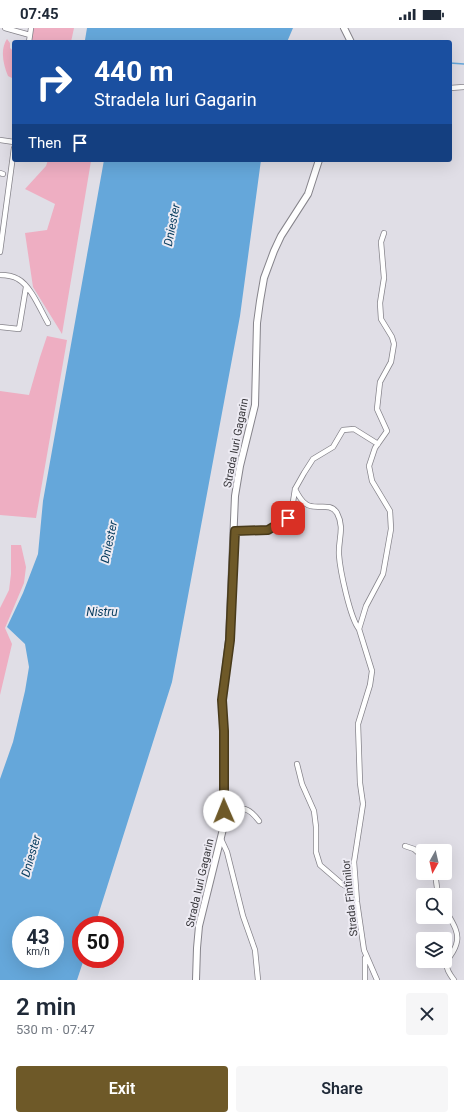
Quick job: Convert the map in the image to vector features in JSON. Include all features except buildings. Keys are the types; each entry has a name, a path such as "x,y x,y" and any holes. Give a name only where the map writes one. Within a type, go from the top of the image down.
{"main road":[{"path":"344,28 350,40"},
{"name":"Strada Iuri Gagarin","path":"196,980 197,948 200,926 221,839 224,811 224,731 222,700 230,640 238,473 255,405 257,323 264,278 281,236 308,194 318,162"}],"street":[{"path":"5,28 30,35"},
{"path":"29,40 31,28"},
{"path":"452,88 464,87"},
{"path":"0,140 12,142"},
{"path":"0,252 12,162"},
{"path":"359,628 366,606 383,574 391,529 390,511 374,485 370,472 371,458 387,431 377,409 378,391 380,382 392,357 394,344 392,337 381,319 380,303 384,278 381,242 384,233"},
{"path":"0,275 17,278 26,287 48,324"},
{"path":"0,327 19,328 26,287"},
{"path":"235,531 262,531 276,526 292,513 295,489 313,459 333,447 343,430 354,429 378,444"},
{"name":"Strada Fîntînilor","path":"295,489 306,504 312,507 330,507 336,511 342,527 339,555 343,580 352,618 359,628 369,659 372,677 358,724 357,741 363,804 355,853 356,892 365,955 377,980"},
{"path":"297,764 302,784 314,811 316,827 316,852 320,865 342,884 356,892"},
{"path":"224,811 247,808 253,812 259,821"},
{"path":"221,839 226,852 243,916 255,950 258,980"},
{"path":"405,846 416,851"},
{"path":"452,920 458,936 457,944 446,964 449,973 454,980"},
{"path":"365,955 365,980"}],"shaded area":[{"path":"33,28 74,28 71,40 31,40"},
{"path":"7,39 12,50 12,78 8,76 4,62 3,52"},
{"path":"47,162 91,162 62,334 33,287 25,233 47,230 55,204 25,189 46,166"},
{"path":"47,336 67,340 36,518 0,515 0,391 29,395"},
{"path":"11,545 21,545 26,567 24,583 5,628 12,644 0,695 0,608 9,590 11,574"}],"water":[{"path":"87,28 293,28 288,40 85,40"},
{"name":"Nistru","path":"104,162 261,162 240,316 172,682 98,916 72,916 72,968 81,968 77,980 0,980 0,779 13,742 29,667 25,644 7,627 23,593 38,554 43,501"}],"waterway":[{"path":"452,63 464,64"}],"route":[{"path":"224,811 224,731 222,693 230,640 235,531 268,530 288,518"}],"water label":[{"name":"Dniester","path":"172,225"},
{"name":"Dniester","path":"109,542"},
{"name":"Dniester","path":"31,856"}]}
